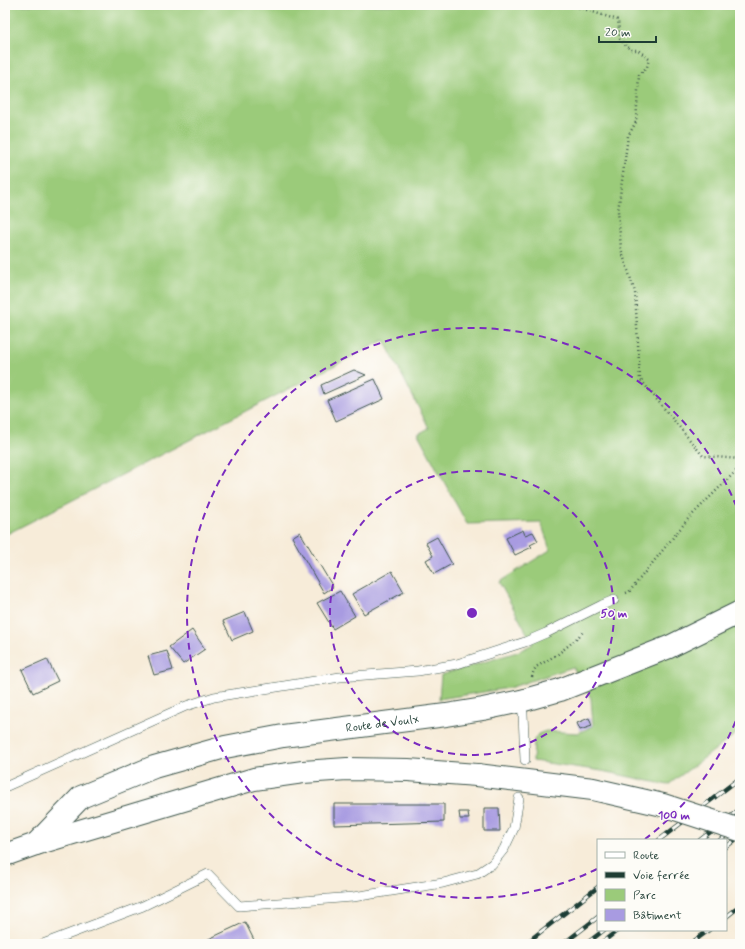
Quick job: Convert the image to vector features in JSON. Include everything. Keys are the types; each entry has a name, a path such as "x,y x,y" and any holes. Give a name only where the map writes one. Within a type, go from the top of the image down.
{"main road":[{"name":"Route de Voulx","path":"36,844 81,797 154,767 225,747 276,737 446,715 520,701 560,690 669,647 740,612"},
{"path":"5,855 36,844 254,779 303,772 347,769 408,770 477,775 593,789 663,805 740,830"}],"lane":[{"path":"5,787 186,706 214,697 340,677 418,671 458,664 525,642 614,600"},
{"path":"520,701 523,714 525,760"},
{"path":"43,944 143,906 208,874 239,906 353,897 443,883 477,874 492,864 504,849 514,828 519,798"}],"path":[{"path":"571,5 618,20 620,39 632,50 638,50 649,58 647,67 639,76 636,122 628,136 618,211 621,249 635,292 640,379 703,456 740,459"},
{"path":"614,600 629,592 688,519 740,467"},
{"path":"520,701 532,679 536,667 558,654 589,626"}],"green space":[{"path":"5,5 740,5 740,731 668,785 602,771 533,761 534,740 538,734 546,731 578,733 593,726 591,698 573,667 509,688 439,699 441,675 517,652 533,644 499,582 550,550 541,522 467,524 418,434 429,428 384,340 5,535"}],"building":[{"path":"354,370 366,375 324,394 321,385"},
{"path":"375,379 384,399 336,421 327,400"},
{"path":"523,530 525,535 533,532 538,541 530,545 532,547 515,555 506,538"},
{"path":"300,532 333,587 324,593 292,537"},
{"path":"437,537 452,564 434,574 426,560 433,556 426,543"},
{"path":"392,571 404,592 364,614 352,594"},
{"path":"340,591 355,616 333,629 317,603"},
{"path":"245,612 253,631 232,640 223,621"},
{"path":"192,630 205,649 183,664 169,647"},
{"path":"167,651 173,670 154,675 148,656"},
{"path":"47,659 58,681 33,693 22,670"},
{"path":"589,718 592,726 580,730 577,723"},
{"path":"334,804 444,804 444,822 334,825"},
{"path":"484,808 499,808 500,831 484,831"},
{"path":"459,812 468,812 469,819 460,819"},
{"path":"245,922 256,944 198,944"}],"railway":[{"path":"660,839 740,778"},
{"path":"701,839 740,809"},
{"path":"721,839 740,825"},
{"path":"727,846 740,836"},
{"path":"525,944 597,888"},
{"path":"727,916 740,906"},
{"path":"563,944 597,918"},
{"path":"586,944 603,931"},
{"path":"600,944 617,931"},
{"path":"690,944 708,931"}]}
